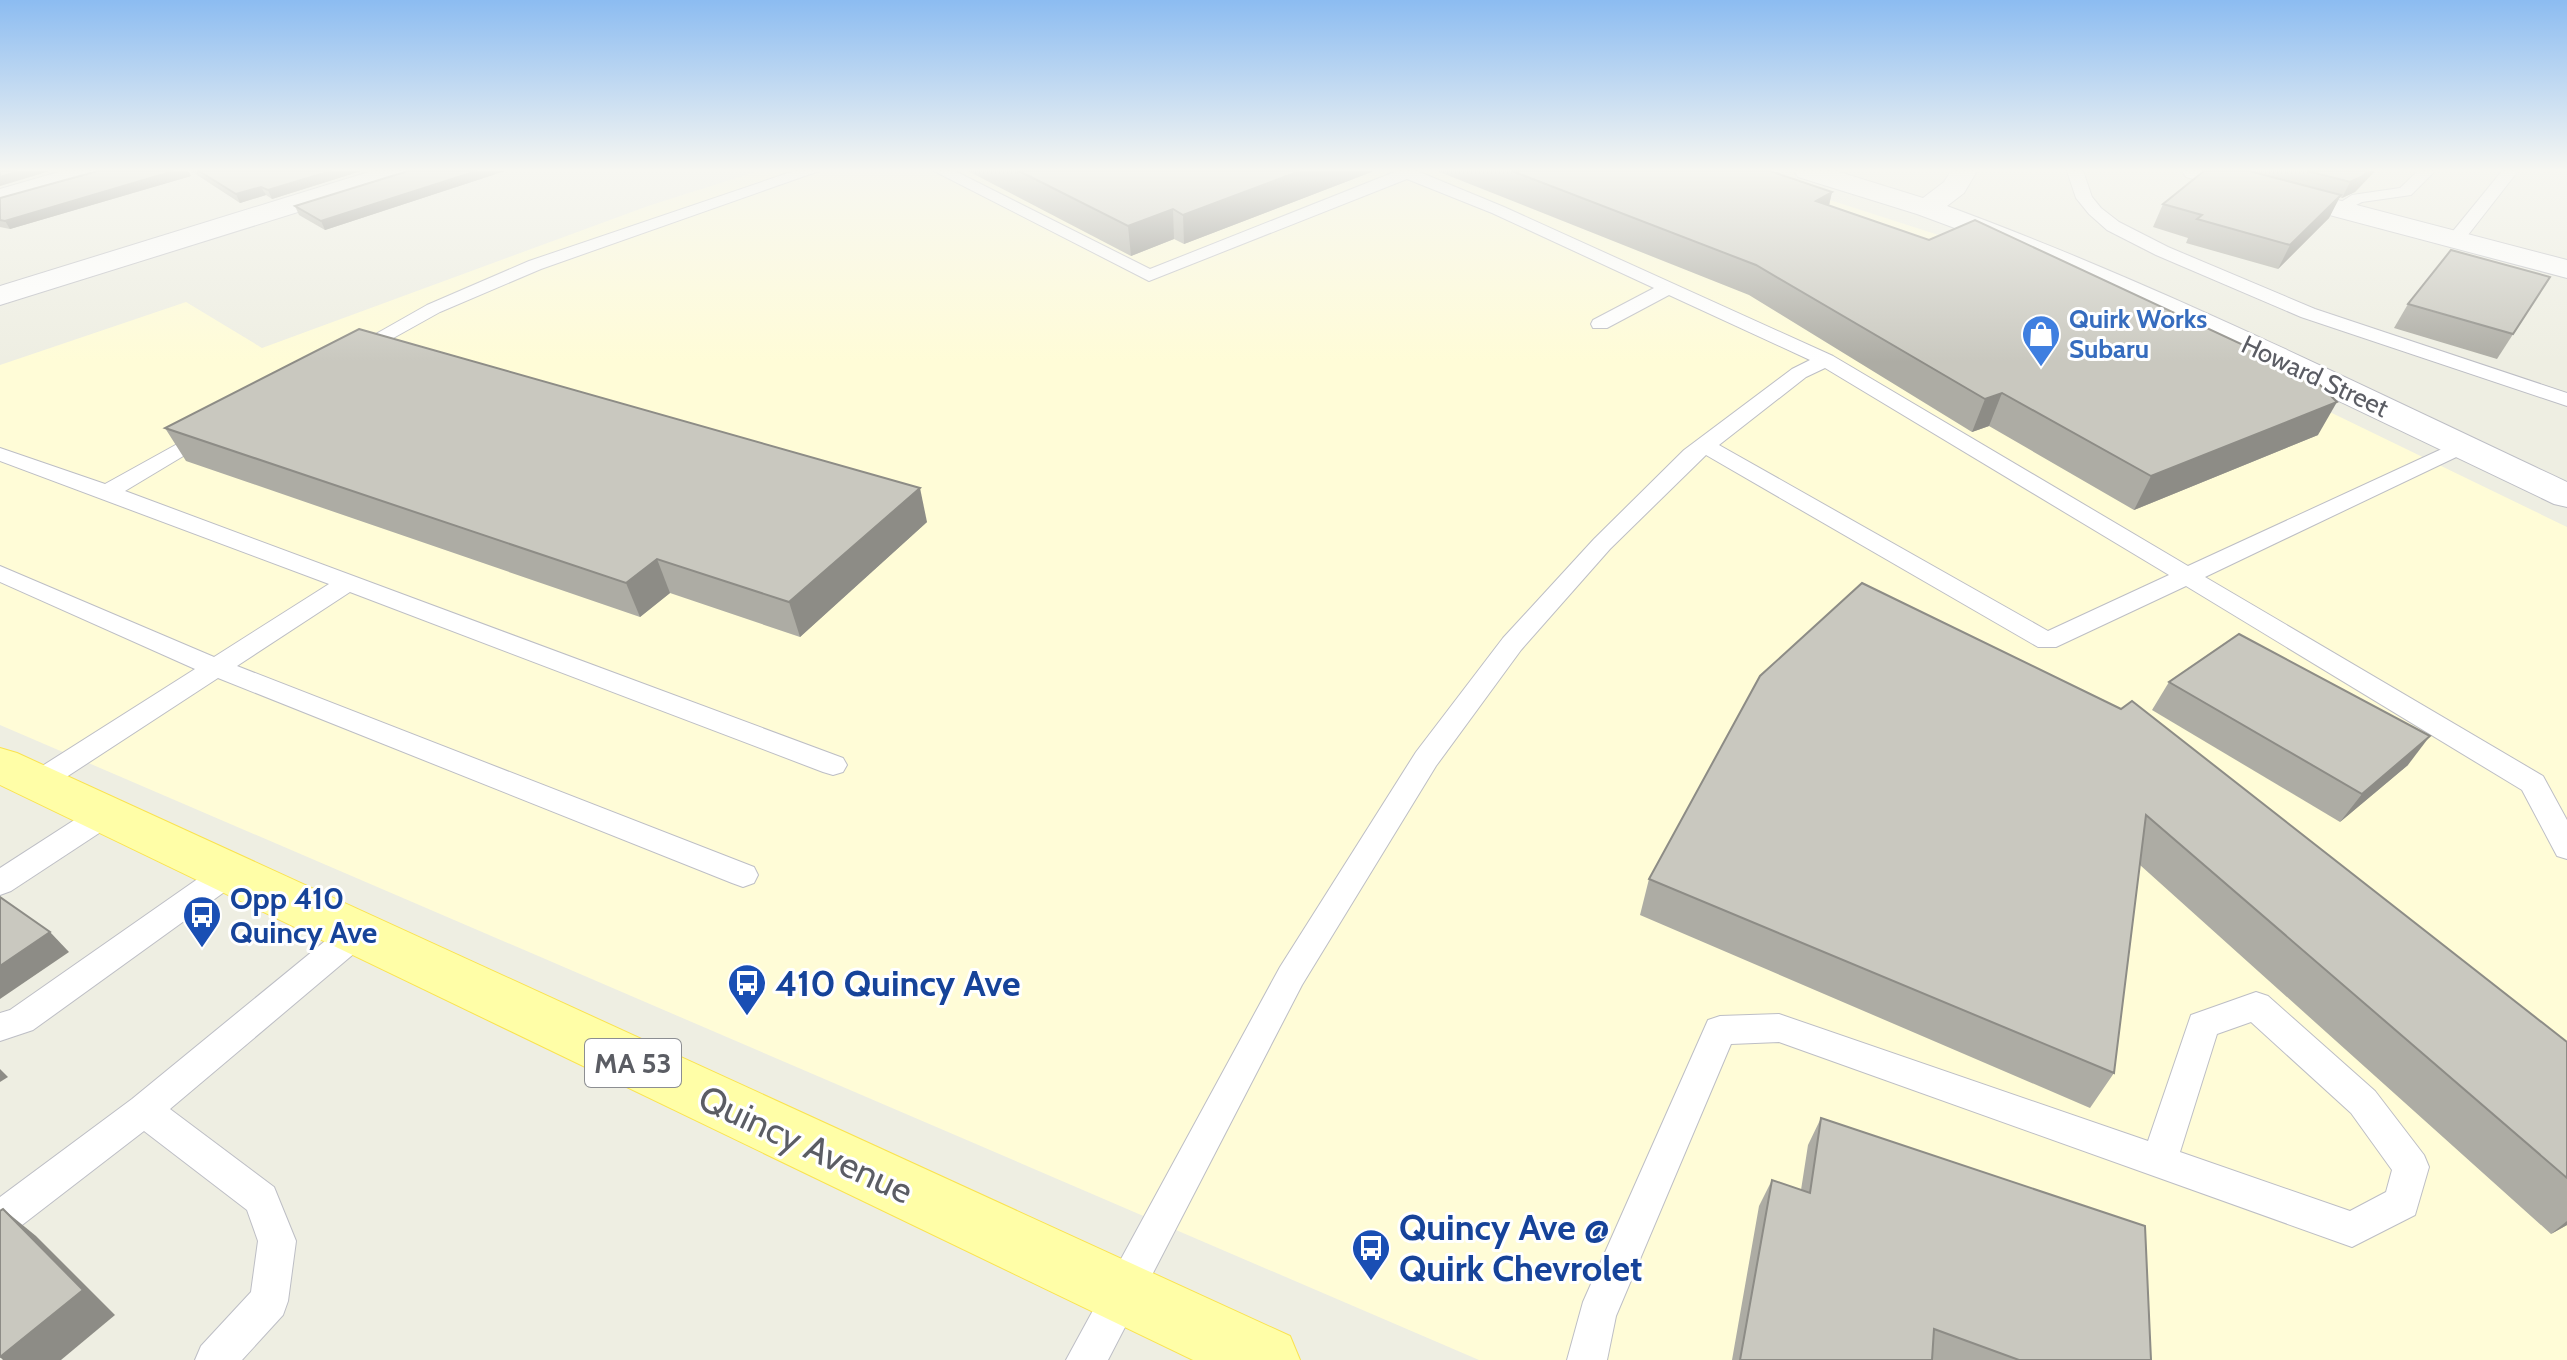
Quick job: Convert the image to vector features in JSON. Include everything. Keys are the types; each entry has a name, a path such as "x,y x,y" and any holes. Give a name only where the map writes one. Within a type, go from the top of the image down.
{"main road":[{"name":"Quincy Avenue","path":"19,773 1266,1360"}],"street":[{"path":"4,291 191,234"},
{"name":"Howard Street","path":"1994,234 2099,276 2567,496"},
{"path":"2434,234 2567,269"}],"lane":[{"path":"337,361 443,304 615,234"},
{"path":"1067,234 1149,276 1253,234"},
{"path":"1551,234 1826,360 2533,783 2567,848"},
{"path":"2132,234 2162,251 2323,319 2567,400"},
{"path":"2455,240 2459,234"},
{"path":"1600,324 1668,288"},
{"path":"1086,1360 1124,1294 1291,976 1426,759 1512,644 1602,544 1704,445 1799,373 1826,360"},
{"path":"2547,392 2567,378"},
{"path":"107,492 228,422"},
{"path":"1704,445 2047,641 2464,446"},
{"path":"0,454 833,765"},
{"path":"0,573 216,668 743,875"},
{"path":"19,773 216,668 348,583"},
{"path":"0,883 106,814"},
{"path":"0,1027 21,1020 230,872"},
{"path":"0,1219 144,1110 358,932"},
{"path":"1587,1360 1597,1316 1720,1030 1779,1028 2159,1162 2352,1229 2402,1203 2411,1167 2363,1102 2256,1006 2203,1025 2159,1162"},
{"path":"144,1110 261,1199 277,1241 269,1301 215,1360"}],"shaded area":[{"path":"571,234 1937,234 2091,296 2567,527 2567,1360 1479,1360 0,725 0,365 186,302 262,348"}],"building":[{"path":"1677,234 1913,234 1929,240 1942,234 2006,234 2312,377 2337,402 2151,476 2002,393 1985,399 1756,265"},
{"path":"2252,234 2301,234 2290,245"},
{"path":"2451,250 2550,277 2513,334 2408,304"},
{"path":"359,329 920,488 789,602 657,559 626,583 165,428"},
{"path":"1862,583 2121,709 2132,701 2567,1042 2567,1178 2146,815 2114,1073 1649,879 1760,676"},
{"path":"2239,634 2430,736 2362,794 2169,682"},
{"path":"0,897 50,932 0,966"},
{"path":"1821,1118 2145,1226 2151,1360 2019,1360 1934,1329 1932,1360 1740,1360 1772,1180 1810,1193"},
{"path":"3,1209 83,1290 0,1357 0,1211"}],"place":[{"name":"Quirk Works Subaru","path":"2041,368"},
{"name":"Opp 410 Quincy Ave","path":"202,949"},
{"name":"410 Quincy Ave","path":"747,1017"},
{"name":"Quincy Ave @ Quirk Chevrolet","path":"1371,1282"}]}
